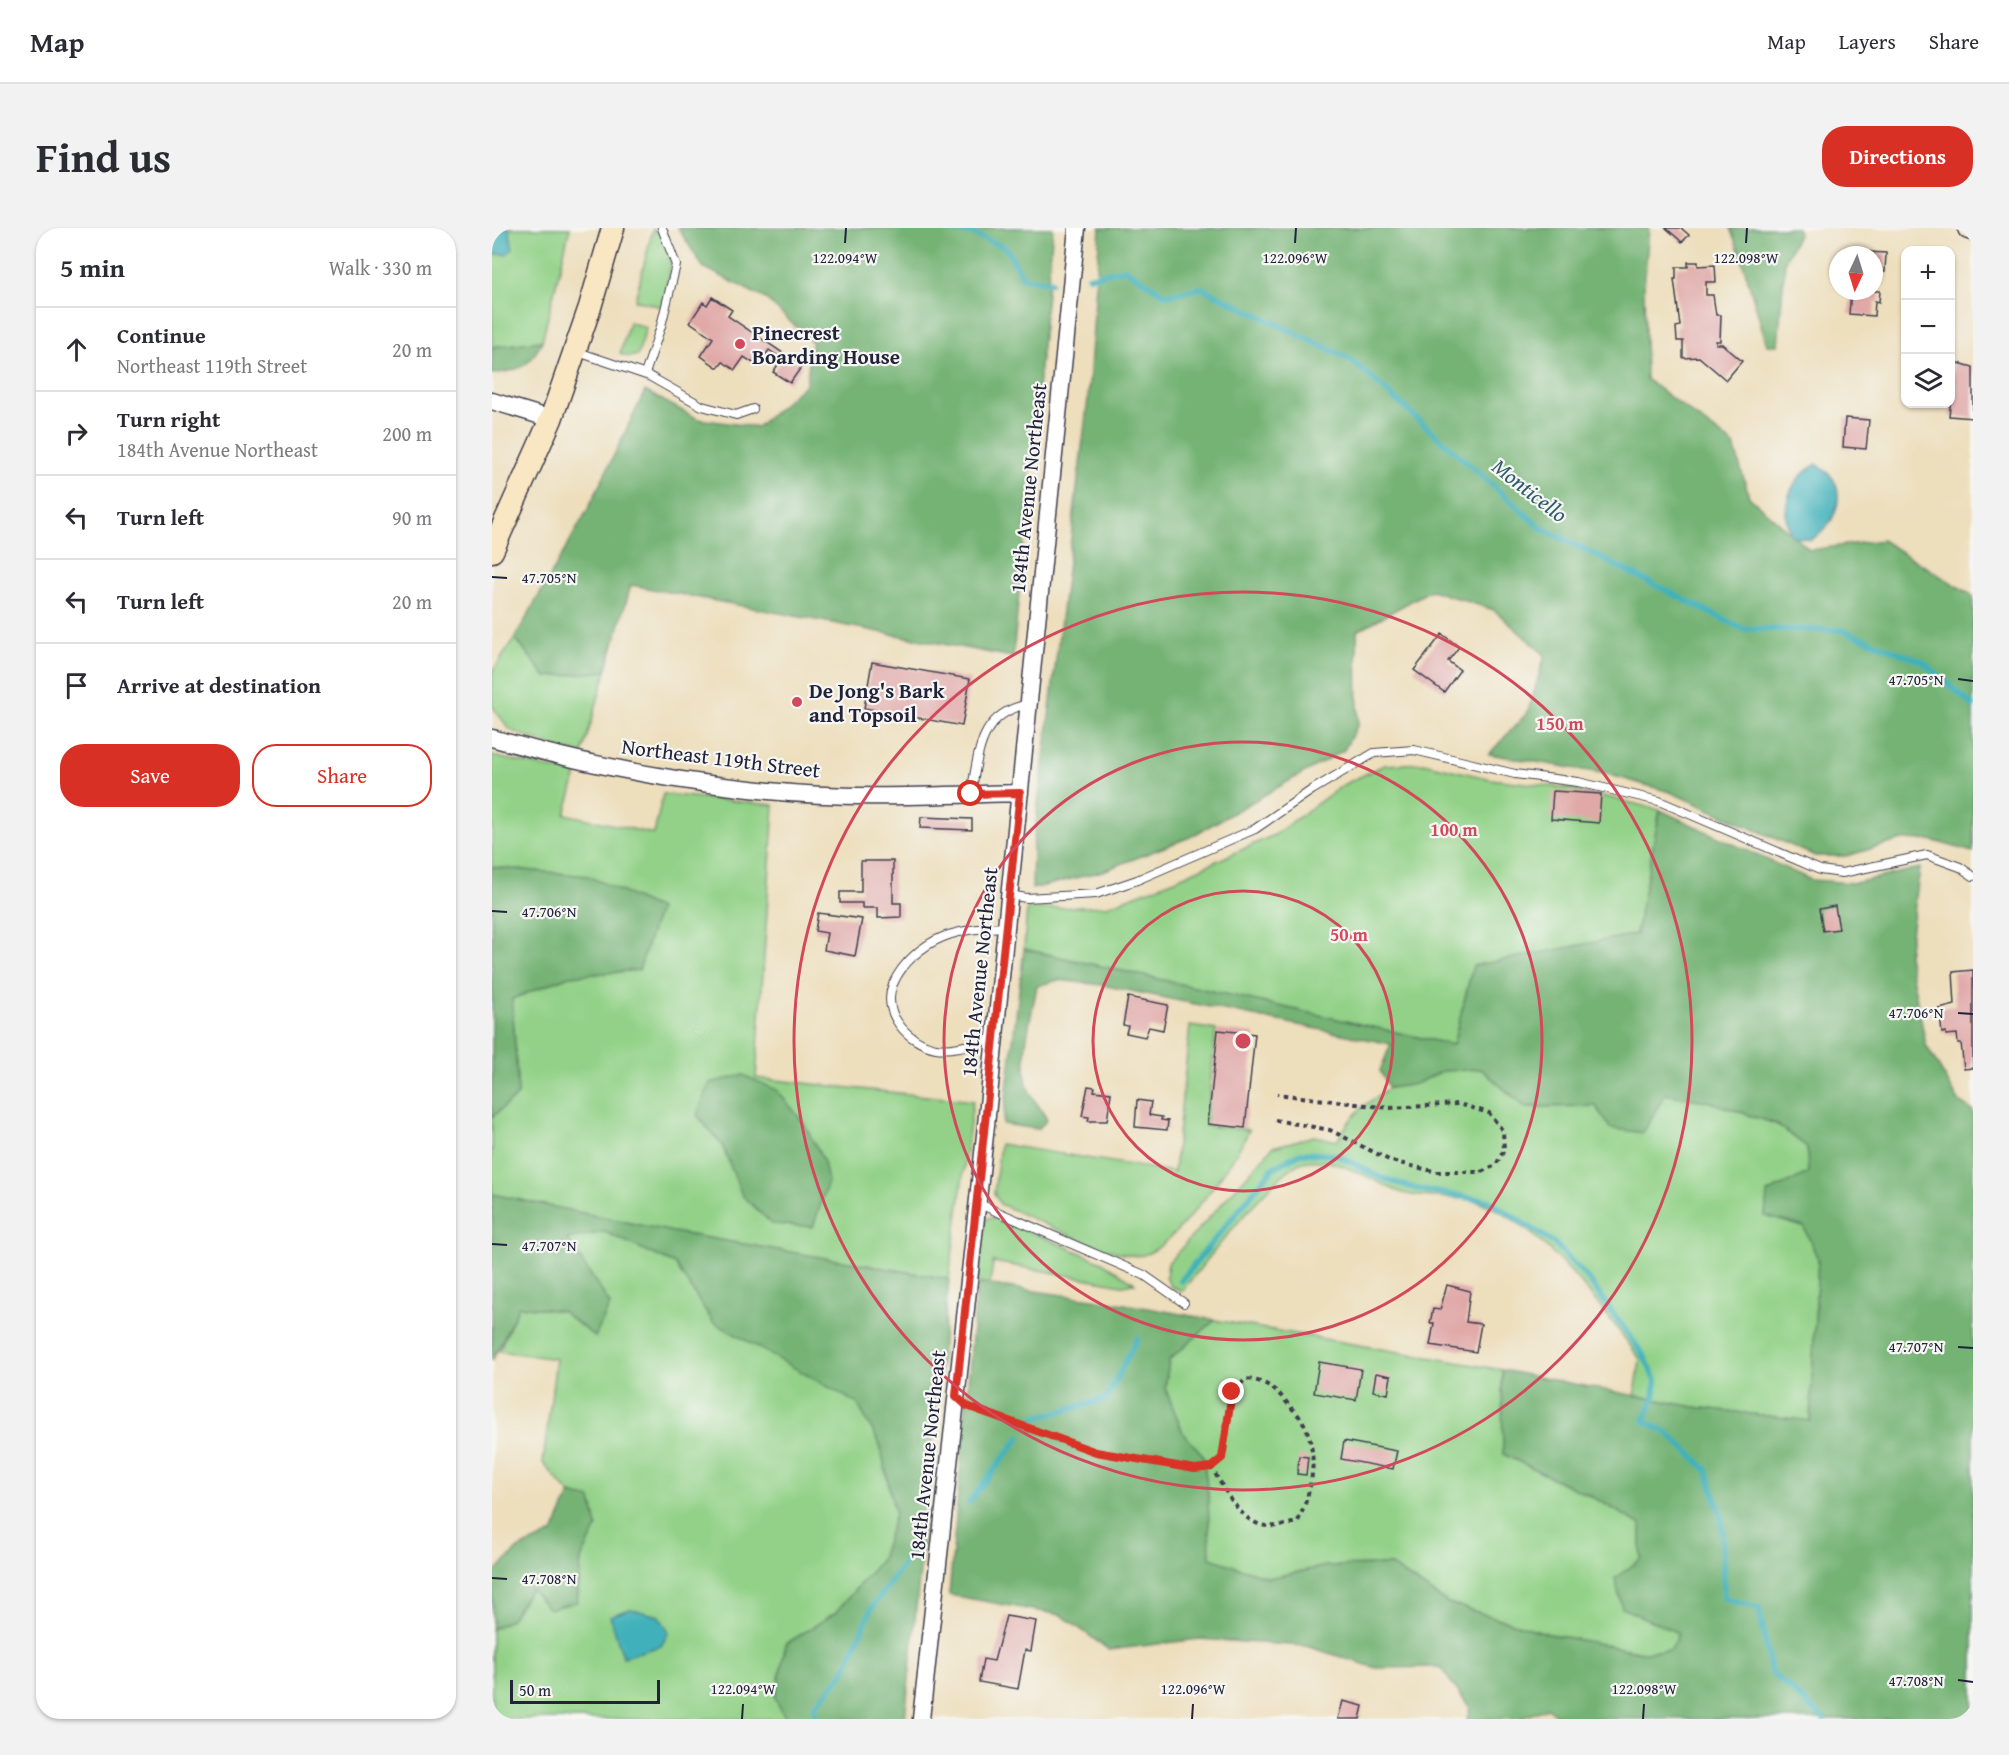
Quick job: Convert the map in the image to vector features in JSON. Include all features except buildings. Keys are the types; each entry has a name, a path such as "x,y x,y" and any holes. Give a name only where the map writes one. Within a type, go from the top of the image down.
{"main road":[{"path":"492,551 551,419 575,351 613,228"}],"street":[{"name":"184th Avenue Northeast","path":"921,1719 1010,895 1077,228"},
{"path":"492,401 551,419"},
{"name":"Northeast 119th Street","path":"492,738 574,761 661,777 771,792 881,796 1020,793"}],"lane":[{"path":"645,374 661,326 676,265 662,228"},
{"path":"575,351 645,374 702,406 736,415 753,409"},
{"path":"971,794 986,731 996,717 1013,707 1029,704"},
{"path":"1010,895 1026,898 1096,894 1137,880 1255,828 1374,753 1414,750 1515,774 1578,782 1659,801 1820,870 1842,873 1927,855 1960,867 1973,876"},
{"path":"995,1038 957,1047 937,1048 914,1041 902,1030 895,1016 892,986 900,970 913,957 943,937 972,929 1006,927"},
{"path":"977,1203 1144,1275 1184,1303"}],"path":[{"path":"1275,1120 1330,1130 1391,1161 1437,1172 1481,1172 1496,1165 1504,1150 1503,1131 1490,1113 1459,1104 1389,1107 1277,1094"},
{"path":"956,1396 967,1406 1096,1452 1195,1469 1211,1467 1222,1458 1226,1447 1232,1392 1246,1379 1262,1380 1277,1390 1305,1425 1313,1459 1310,1495 1298,1521 1280,1528 1260,1526 1241,1515 1211,1467"}],"green space":[{"path":"492,228 570,228 542,341 492,347"},
{"path":"678,228 1053,228 1013,657 631,585 606,671 546,677 515,638 588,509 645,391 698,419 757,427 806,384 812,342 766,299 703,267"},
{"path":"1100,228 1649,228 1644,286 1646,379 1734,445 1749,497 1810,550 1882,540 1973,596 1973,852 1930,840 1902,840 1846,856 1815,856 1670,792 1607,774 1489,754 1528,712 1545,655 1494,610 1431,590 1357,631 1358,724 1344,750 1190,837 1103,871 1032,889 1033,847 1088,399"},
{"path":"1730,228 1797,228 1798,235 1785,261 1778,345 1767,345 1740,253"},
{"path":"653,229 662,236 670,254 670,276 662,307 635,300"},
{"path":"629,322 646,328 638,355 630,357 620,354"},
{"path":"542,341 533,357 523,366 492,374 492,347"},
{"path":"515,638 546,677 606,671 582,754 554,747 510,730 492,706 492,672"},
{"path":"492,756 577,774 565,814 654,834 663,794 774,805 756,1078 973,1101 949,1279 673,1232 492,1194 492,1117 518,1095 512,999 569,976 639,970 588,876 492,867"},
{"path":"1423,763 1491,779 1575,789 1660,810 1636,935 1473,966 1453,1045 1024,949 1027,909 1107,906 1175,880 1274,835 1343,785 1384,765"},
{"path":"1660,810 1811,880 1855,883 1920,868 1908,956 1926,1045 1960,1103 1973,1111 1973,1719 1561,1719 1547,1708 1520,1719 1467,1719 1470,1708 1440,1667 1376,1668 1306,1646 1199,1639 1109,1650 1061,1615 949,1595 977,1283 1113,1302 1215,1320 1169,1360 1165,1388 1183,1433 1203,1455 1208,1495 1210,1558 1269,1578 1327,1566 1390,1565 1448,1603 1549,1634 1642,1652 1671,1650 1678,1633 1622,1608 1615,1578 1641,1559 1641,1525 1600,1501 1503,1454 1502,1370 1694,1407 1810,1421 1818,1259 1804,1227 1765,1216 1767,1193 1808,1173 1807,1147 1776,1124 1707,1101 1665,1094 1643,1133 1610,1128 1596,1106 1525,1107 1481,1069 1442,1071 1416,1084 1389,1088 1380,1071 1391,1044 1102,985 1058,980 1037,986 1025,1050 1028,1088 1047,1120 1038,1129 1003,1124 1024,949 1453,1045 1473,966 1636,934"},
{"path":"492,867 588,876 659,909 639,970 569,976 512,999 518,1095 492,1117"},
{"path":"1190,1026 1216,1030 1206,1126 1249,1130 1232,1160 1203,1201 1171,1237 1156,1249 1143,1255 1130,1255 1094,1245 1000,1204 994,1193 1000,1144 1174,1172"},
{"path":"1481,1069 1525,1107 1596,1106 1610,1128 1650,1121 1665,1094 1707,1101 1776,1124 1807,1147 1808,1174 1768,1193 1765,1216 1804,1227 1818,1259 1810,1421 1694,1407 1635,1395 1640,1359 1572,1273 1531,1233 1487,1205 1467,1200 1407,1194 1352,1169 1328,1162 1303,1162 1291,1169 1258,1199 1182,1291 1170,1286 1166,1277 1168,1263 1273,1147 1314,1136 1337,1141 1348,1123 1362,1107 1389,1088 1416,1084 1442,1071"},
{"path":"743,1075 777,1090 803,1122 824,1162 828,1182 813,1227 772,1224 742,1195 722,1145 697,1115 710,1083"},
{"path":"492,1194 673,1232 949,1279 905,1719 786,1719 775,1698 786,1644 835,1613 881,1560 895,1514 880,1444 857,1403 713,1322 675,1264 605,1232 567,1239 610,1304 595,1337 562,1311 519,1306 492,1361"},
{"path":"995,1217 1102,1262 1135,1283 1122,1285 993,1262 990,1285 977,1283 985,1219"},
{"path":"605,1232 675,1264 713,1322 857,1403 880,1444 895,1514 881,1560 835,1613 786,1644 775,1697 786,1719 492,1719 492,1629 511,1619 530,1589 577,1602 581,1559 597,1527 591,1499 570,1494 543,1463 556,1359 499,1351 519,1306 562,1311 595,1337 610,1304 566,1238"},
{"path":"1215,1320 1502,1370 1503,1454 1600,1501 1641,1525 1641,1559 1678,1634 1671,1650 1642,1652 1549,1634 1448,1603 1390,1565 1327,1566 1269,1578 1209,1558 1208,1495 1203,1455 1183,1433 1165,1388 1169,1360"},
{"path":"570,1494 591,1499 597,1527 581,1559 577,1602 549,1609 530,1589 511,1619 492,1629 492,1575 518,1549 553,1533"}],"water":[{"path":"492,228 509,228 513,249 506,254 492,254"},
{"path":"1817,464 1830,474 1836,485 1838,503 1831,521 1819,535 1811,540 1792,536 1786,515 1789,495 1794,486 1800,477"},
{"path":"630,1609 659,1616 669,1632 661,1646 623,1657 610,1616"}],"waterway":[{"name":"Monticello","path":"939,228 970,233 1006,248 1023,278 1051,282"},
{"name":"Monticello","path":"1089,277 1125,269 1166,295 1202,288 1351,360 1541,528 1743,629 1842,630 1923,662 1973,706"},
{"path":"1181,1281 1273,1168 1301,1153 1337,1155 1379,1177 1416,1189 1489,1201 1554,1243 1588,1279 1644,1356 1656,1380 1654,1398 1644,1421 1668,1433 1707,1470 1722,1521 1724,1598 1759,1608 1771,1672 1824,1719"},
{"path":"1035,1418 1106,1399 1137,1339"},
{"path":"969,1502 1020,1437"},
{"path":"815,1719 815,1706 843,1674 871,1609 911,1554"}],"place":[{"name":"Pinecrest Boarding House","path":"740,344"},
{"name":"De Jong's Bark and Topsoil","path":"797,702"}],"route":[{"path":"971,794 1020,793 986,1135 956,1396 967,1406 1096,1452 1195,1469 1211,1467 1222,1458 1226,1447 1232,1392"}]}
